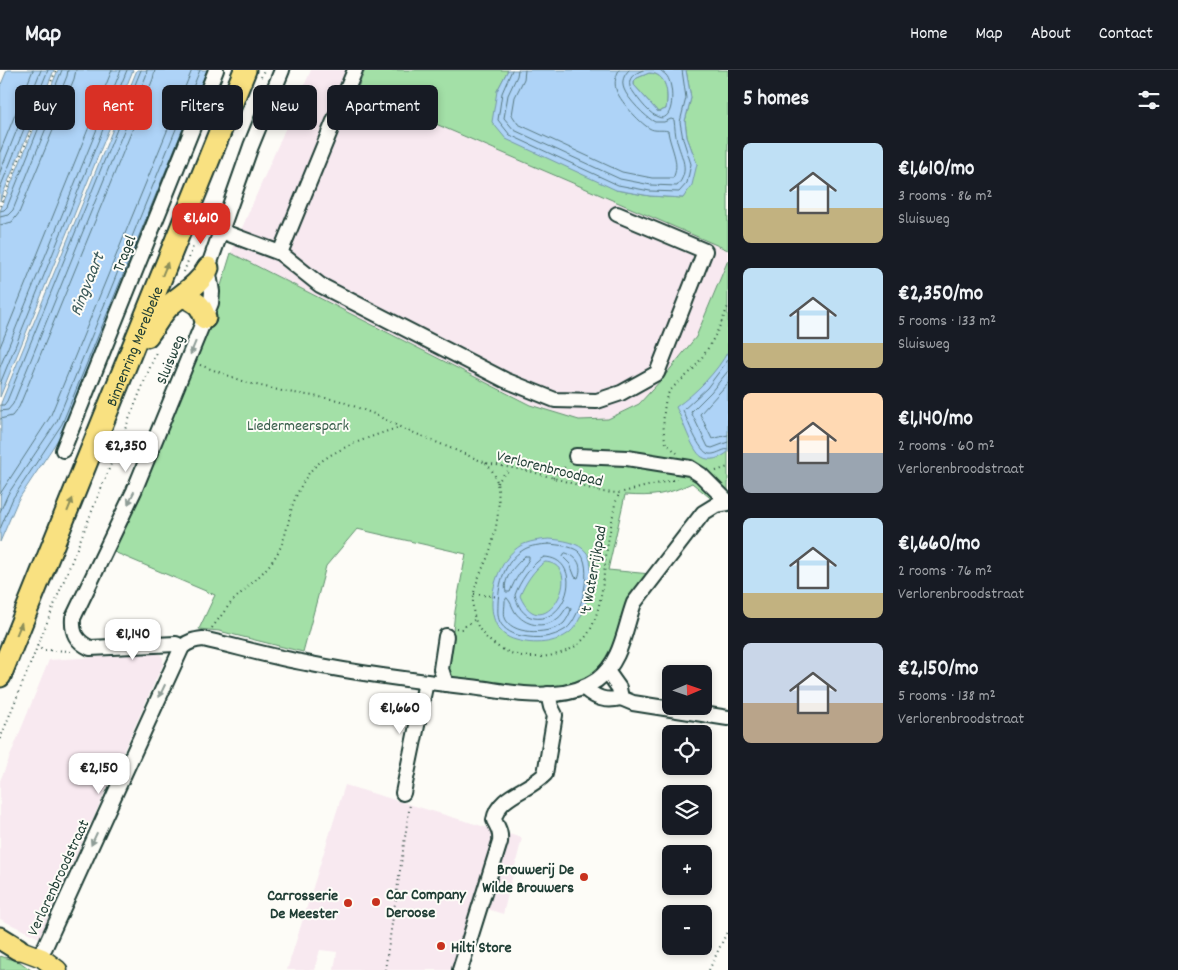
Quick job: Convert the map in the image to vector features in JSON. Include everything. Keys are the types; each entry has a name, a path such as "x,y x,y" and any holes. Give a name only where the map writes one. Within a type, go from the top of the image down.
{"highway":[{"name":"Binnenring Merelbeke","path":"0,676 127,362 253,74"},
{"path":"127,362 161,315 198,282 208,268"},
{"path":"180,298 195,301 202,309 205,318"},
{"path":"0,938 25,956"}],"main road":[{"path":"25,956 50,963 58,970"}],"street":[{"name":"Tragel","path":"63,450 216,70"},
{"name":"Sluisweg","path":"182,647 176,644 90,648 81,644 76,638 72,628 73,618 134,491 211,303 212,292 208,268 251,146 282,70"},
{"path":"280,253 354,70"},
{"path":"221,231 280,253 320,285 505,380 555,400 596,401 620,393 657,373 705,251 617,214"},
{"path":"576,456 626,458 690,468 701,475 728,502"},
{"path":"182,647 192,640 203,640 306,663 426,682 548,694 567,693 584,688 607,671 621,647 634,603 703,513 716,505 728,502"},
{"path":"446,636 442,669 446,684"},
{"name":"Verlorenbroodstraat","path":"25,956 45,947 182,647"},
{"path":"607,671 619,688 621,698"},
{"path":"403,793 426,682"},
{"path":"584,688 603,700 621,698 633,703 728,718"},
{"path":"460,970 500,842 501,834 494,820 498,806 538,781 545,774 555,714 548,694"}],"path":[{"path":"0,206 56,70"},
{"path":"253,74 264,70"},
{"path":"180,298 182,278 196,239"},
{"path":"680,456 666,443 664,402 668,393 699,362 720,328 728,306"},
{"path":"0,739 158,346"},
{"name":"Verlorenbroodpad","path":"188,360 248,383 282,391 338,400 486,463 553,478 602,492 619,493 701,475"},
{"path":"203,640 230,605 272,561 281,546 300,488 310,472 339,452 378,434 400,427"},
{"path":"553,478 576,456"},
{"path":"446,636 448,628 461,629 474,620 476,582 491,548 496,528 498,508 497,483 486,463"},
{"path":"497,483 512,468"},
{"name":"'t Waterrijkpad","path":"474,620 490,642 504,650 522,656 542,657 558,654 572,649 583,640 591,629 599,611 615,504 619,493"},
{"path":"474,594 500,597"},
{"path":"385,970 411,803 403,793"},
{"path":"710,970 728,930"}],"shaded area":[{"path":"311,70 365,70 359,85 327,85 327,130 438,130 438,125 728,250 728,260 696,337 639,404 608,419 579,420 531,405 231,253 285,130 317,130 317,85 304,85"},
{"path":"159,653 163,658 163,664 39,938 0,919 0,781 49,660"},
{"path":"345,785 522,838 503,914 475,905 455,970 334,970 337,952 320,950 314,970 287,970"}],"green space":[{"path":"365,70 508,70 497,91 616,190 650,196 683,198 697,164 687,137 685,121 691,98 686,70 728,70 728,250 438,125 438,85 359,85"},
{"path":"649,73 655,74 663,80 667,91 666,109 658,112 634,85 634,81 637,78"},
{"name":"Liedermeerspark","path":"231,253 530,405 579,420 608,419 639,404 696,337 728,260 728,492 720,492 714,501 692,483 660,494 644,496 625,495 608,570 651,574 605,669 566,690 448,682 455,611 466,554 357,529 326,566 303,652 219,631 199,629 215,595 114,552 212,315"},
{"path":"0,956 20,962 31,970 0,970"}],"water":[{"path":"7,70 54,70 48,85 15,85 15,130 29,130 0,201 0,87"},
{"path":"58,70 133,70 127,85 85,85 85,130 109,130 0,397 0,211 33,130 75,130 75,85 52,85"},
{"name":"Ringvaart","path":"137,70 212,70 206,85 162,85 162,130 188,130 67,426 18,500 0,542 1,403 112,130 152,130 152,85 131,85"},
{"path":"508,70 686,70 691,98 685,121 687,137 697,164 692,185 683,198 650,196 616,190 506,139 492,122 497,91","holes":["649,73 655,74 663,80 667,91 666,109 658,112 634,85 634,81 637,78"]},
{"path":"728,351 728,452 719,458 708,459 698,454 676,407 705,382 724,359"},
{"path":"549,539 570,542 580,546 587,553 591,570 585,606 575,626 570,632 558,639 530,643 516,640 504,634 496,623 492,610 492,596 496,581 502,566 520,546 530,542","holes":["545,562 557,567 562,576 562,588 557,600 549,610 540,614 529,610 520,596 527,582 537,568"]}],"place":[{"name":"Brouwerij De Wilde Brouwers","path":"584,877"},
{"name":"Car Company Deroose","path":"376,902"},
{"name":"Carrosserie De Meester","path":"348,903"},
{"name":"Hilti Store","path":"441,946"}]}
